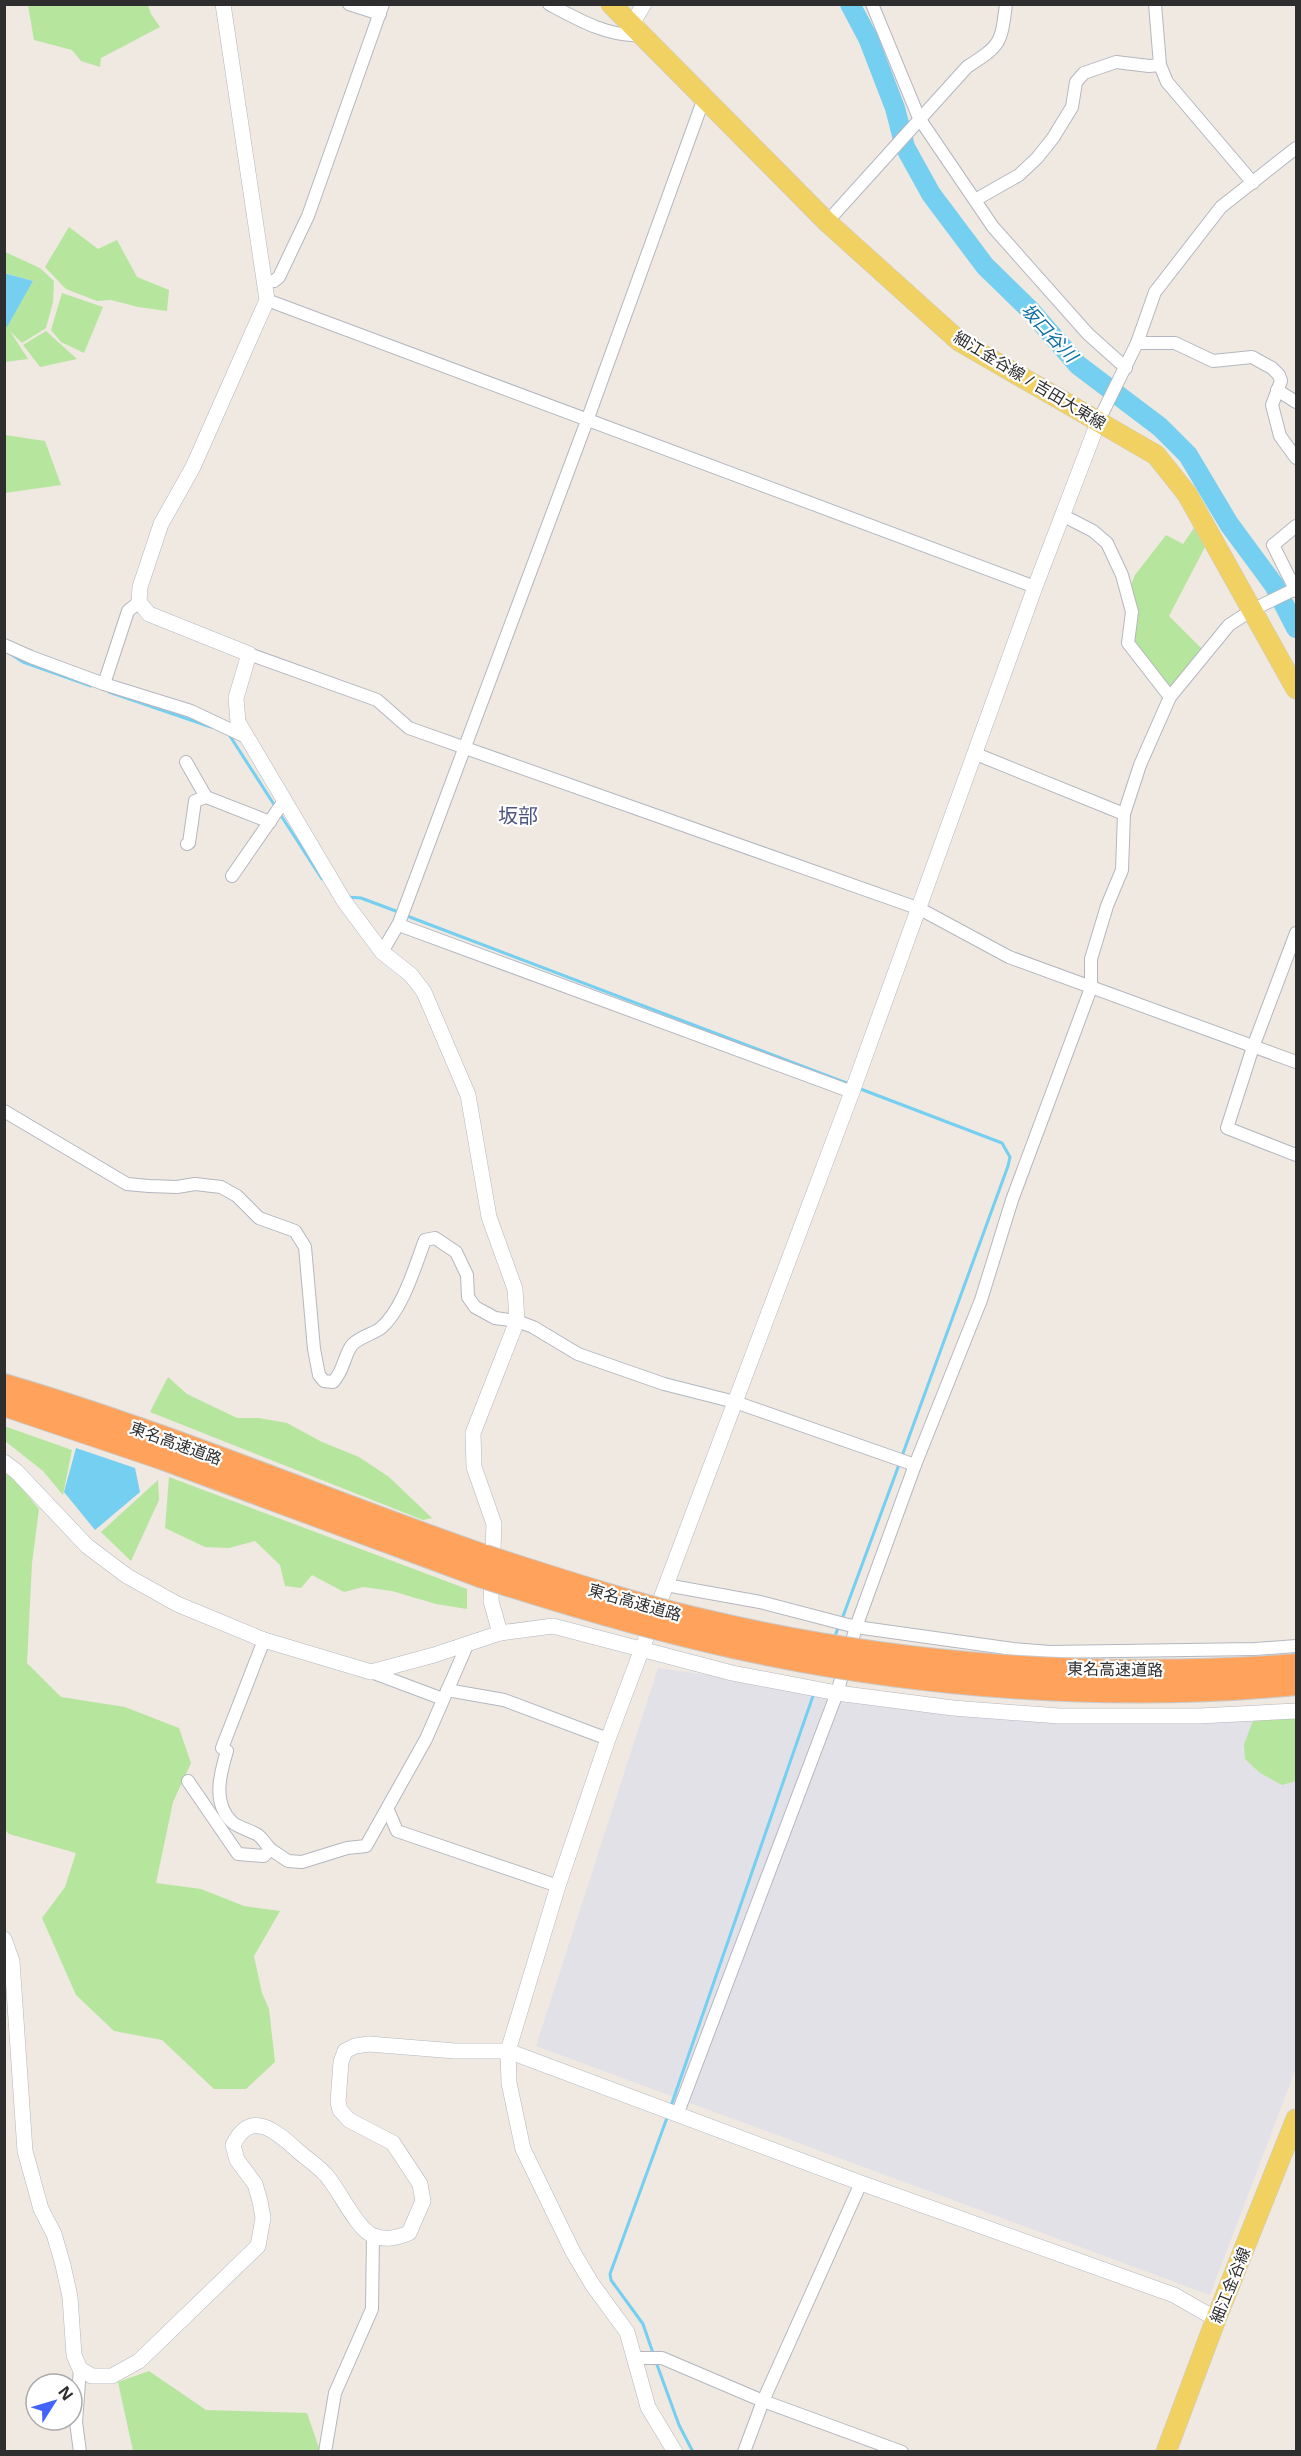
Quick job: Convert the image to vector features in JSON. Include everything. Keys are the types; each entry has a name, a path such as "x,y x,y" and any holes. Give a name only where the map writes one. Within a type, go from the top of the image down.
{"highway":[{"name":"東名高速道路","path":"4,1385 34,1403 161,1458 482,1566 702,1620 780,1636 974,1664 1160,1670 1296,1665"},
{"name":"東名高速道路","path":"4,1405 34,1403 144,1430 482,1566 632,1622 686,1636 788,1658 909,1676 1053,1688 1138,1690 1296,1684"}],"main road":[{"name":"細江金谷線 / 吉田大東線","path":"611,4 827,222 959,341 1156,455 1187,494 1256,608 1296,689"},
{"name":"細江金谷線","path":"1166,2451 1296,2119"}],"street":[{"path":"223,4 267,300 193,467 161,524 140,587 139,602 149,614 249,654 376,700 410,728 920,909 1009,957 1296,1062"},
{"path":"264,282 274,281 279,277 308,216 382,9 349,4"},
{"path":"549,4 582,21 624,36 636,30 644,4"},
{"path":"872,4 920,118 975,200 1013,250 1089,334 1126,368"},
{"path":"827,222 967,67 990,52 1000,42 1006,4"},
{"path":"1155,4 1160,65 1167,82 1254,183"},
{"path":"975,200 1018,175 1037,158 1053,138 1072,107 1076,82 1084,73 1116,62 1160,65"},
{"path":"382,952 399,924 588,418 704,98"},
{"path":"675,2451 648,2407 639,2358 627,2332 592,2284 578,2260 523,2149 509,2083 508,2051 558,1886 608,1738 854,1087 1035,587 1099,420 1137,344 1155,292 1221,207 1296,148"},
{"path":"267,300 588,418 1035,587"},
{"path":"1137,344 1175,343 1213,361 1252,357 1272,368 1281,381 1272,405 1280,436 1296,458"},
{"path":"1277,390 1296,402"},
{"path":"1062,515 1093,531 1107,543 1122,575 1132,612 1128,643 1170,697"},
{"path":"672,2113 823,1691 852,1626 911,1464 981,1300 1012,1200 1091,988 1091,959 1107,906 1122,870 1124,814 1140,765 1170,697 1229,625 1256,608 1296,590 1273,545 1296,526"},
{"path":"104,684 128,611 139,602"},
{"path":"4,645 104,684 191,711 246,737"},
{"path":"249,654 236,698 238,722 283,803 340,895 382,952 411,975 424,992 468,1095 489,1217 515,1289 517,1321 473,1433 474,1467 494,1524 490,1600 500,1633"},
{"path":"976,754 1124,814"},
{"path":"186,762 206,797"},
{"path":"187,844 195,801 206,797 272,819"},
{"path":"232,876 283,803"},
{"path":"399,924 854,1087"},
{"path":"1296,933 1253,1047 1227,1128 1296,1155"},
{"path":"4,1111 127,1184 177,1187 195,1184 221,1187 237,1196 259,1218 294,1231 305,1247 314,1349 319,1375 324,1381 333,1382 341,1374 352,1345 380,1329 391,1317 412,1276 425,1240 435,1238 456,1252 466,1275 468,1296 475,1307 495,1318 517,1321 533,1327 578,1353 664,1384 735,1402 911,1464"},
{"path":"4,1462 16,1471 87,1546 127,1576 177,1604 264,1640 445,1695 504,1700 608,1738"},
{"path":"666,1585 760,1602 852,1626 1050,1652 1255,1649 1296,1646"},
{"path":"371,1672 500,1633 553,1626 732,1673 823,1691 953,1708 1059,1716 1199,1716 1296,1711"},
{"path":"264,1640 222,1748 227,1751 219,1775 219,1792 224,1809 233,1823 259,1835 270,1849 288,1861 302,1862 347,1848 366,1846 426,1739 468,1643"},
{"path":"188,1781 238,1854 264,1856 270,1849"},
{"path":"388,1810 397,1831 558,1886"},
{"path":"4,1938 12,1961 25,2151 40,2209 54,2234 70,2297 74,2355 80,2369 76,2422 80,2451"},
{"path":"80,2369 92,2376 112,2376 139,2361 258,2246 263,2218 260,2200 255,2184 237,2160 233,2145 239,2134 251,2126 260,2125 272,2129 326,2175 366,2231 373,2236 390,2239 409,2233 423,2201 420,2184 393,2143 349,2120 340,2110 338,2102 341,2062 345,2050 369,2044 455,2051 508,2051 861,2183 1174,2295 1216,2319"},
{"path":"744,2451 763,2401 861,2183"},
{"path":"325,2451 335,2393 372,2309 373,2236"},
{"path":"639,2358 658,2358 763,2401 902,2451"}],"shaded area":[{"path":"658,1668 837,1693 1147,1716 1296,1719 1296,2068 1210,2295 536,2046"}],"green space":[{"path":"28,5 148,5 160,27 101,58 100,67 81,61 72,50 34,40"},
{"path":"69,227 98,249 117,240 137,277 169,290 167,311 111,300 97,301 66,289 45,267"},
{"path":"5,252 40,268 54,281 53,302 46,328 22,343 10,331 28,359 5,362 4,324 7,326 33,281 5,273"},
{"path":"62,293 103,307 84,353 61,342 51,330"},
{"path":"46,331 77,359 40,367 23,345"},
{"path":"5,435 45,441 61,485 5,493"},
{"path":"1194,528 1205,547 1169,616 1206,653 1170,693 1128,643 1127,594 1135,575 1166,535 1183,544"},
{"path":"168,1377 187,1394 237,1418 259,1418 287,1423 322,1442 359,1457 389,1477 432,1518 423,1520 150,1412"},
{"path":"4,1426 72,1450 63,1495 43,1471 5,1441"},
{"path":"4,1473 14,1479 39,1509 32,1563 27,1663 61,1697 125,1707 179,1728 191,1763 173,1802 156,1883 201,1889 244,1906 280,1911 254,1956 262,1993 269,2009 275,2062 246,2089 214,2089 162,2040 114,2031 76,1995 42,1918 65,1887 76,1853 9,1834 5,1830"},
{"path":"169,1477 467,1589 467,1609 436,1604 392,1591 363,1587 344,1592 312,1575 301,1588 285,1586 280,1565 255,1541 229,1548 205,1547 165,1528"},
{"path":"158,1480 159,1500 131,1561 101,1532"},
{"path":"1256,1713 1296,1717 1296,1781 1282,1785 1260,1773 1245,1759 1244,1744"},
{"path":"149,2371 206,2410 307,2413 320,2451 133,2451 118,2382"}],"water":[{"path":"4,273 33,281 7,327 4,324"},
{"path":"76,1448 135,1468 140,1492 95,1530 64,1492"}],"waterway":[{"name":"坂口谷川","path":"850,4 868,38 895,108 905,147 931,194 985,266 1031,311 1078,365 1160,427 1188,455 1229,524 1274,585 1296,628"},
{"path":"1274,585 1281,580"},
{"path":"9,653 23,662 91,686"},
{"path":"109,692 211,727"},
{"path":"228,733 275,806"},
{"path":"280,814 322,879"},
{"path":"347,897 361,898 401,913"},
{"path":"407,916 849,1084"},
{"path":"858,1088 1002,1143 1010,1157 902,1456"},
{"path":"842,1619 900,1462"},
{"path":"834,1639 839,1625"},
{"path":"671,2106 814,1693"},
{"path":"654,2356 643,2324 611,2280 610,2274 668,2115"},
{"path":"656,2362 679,2425 693,2452"}],"district":[{"name":"坂部","path":"518,816"}]}
